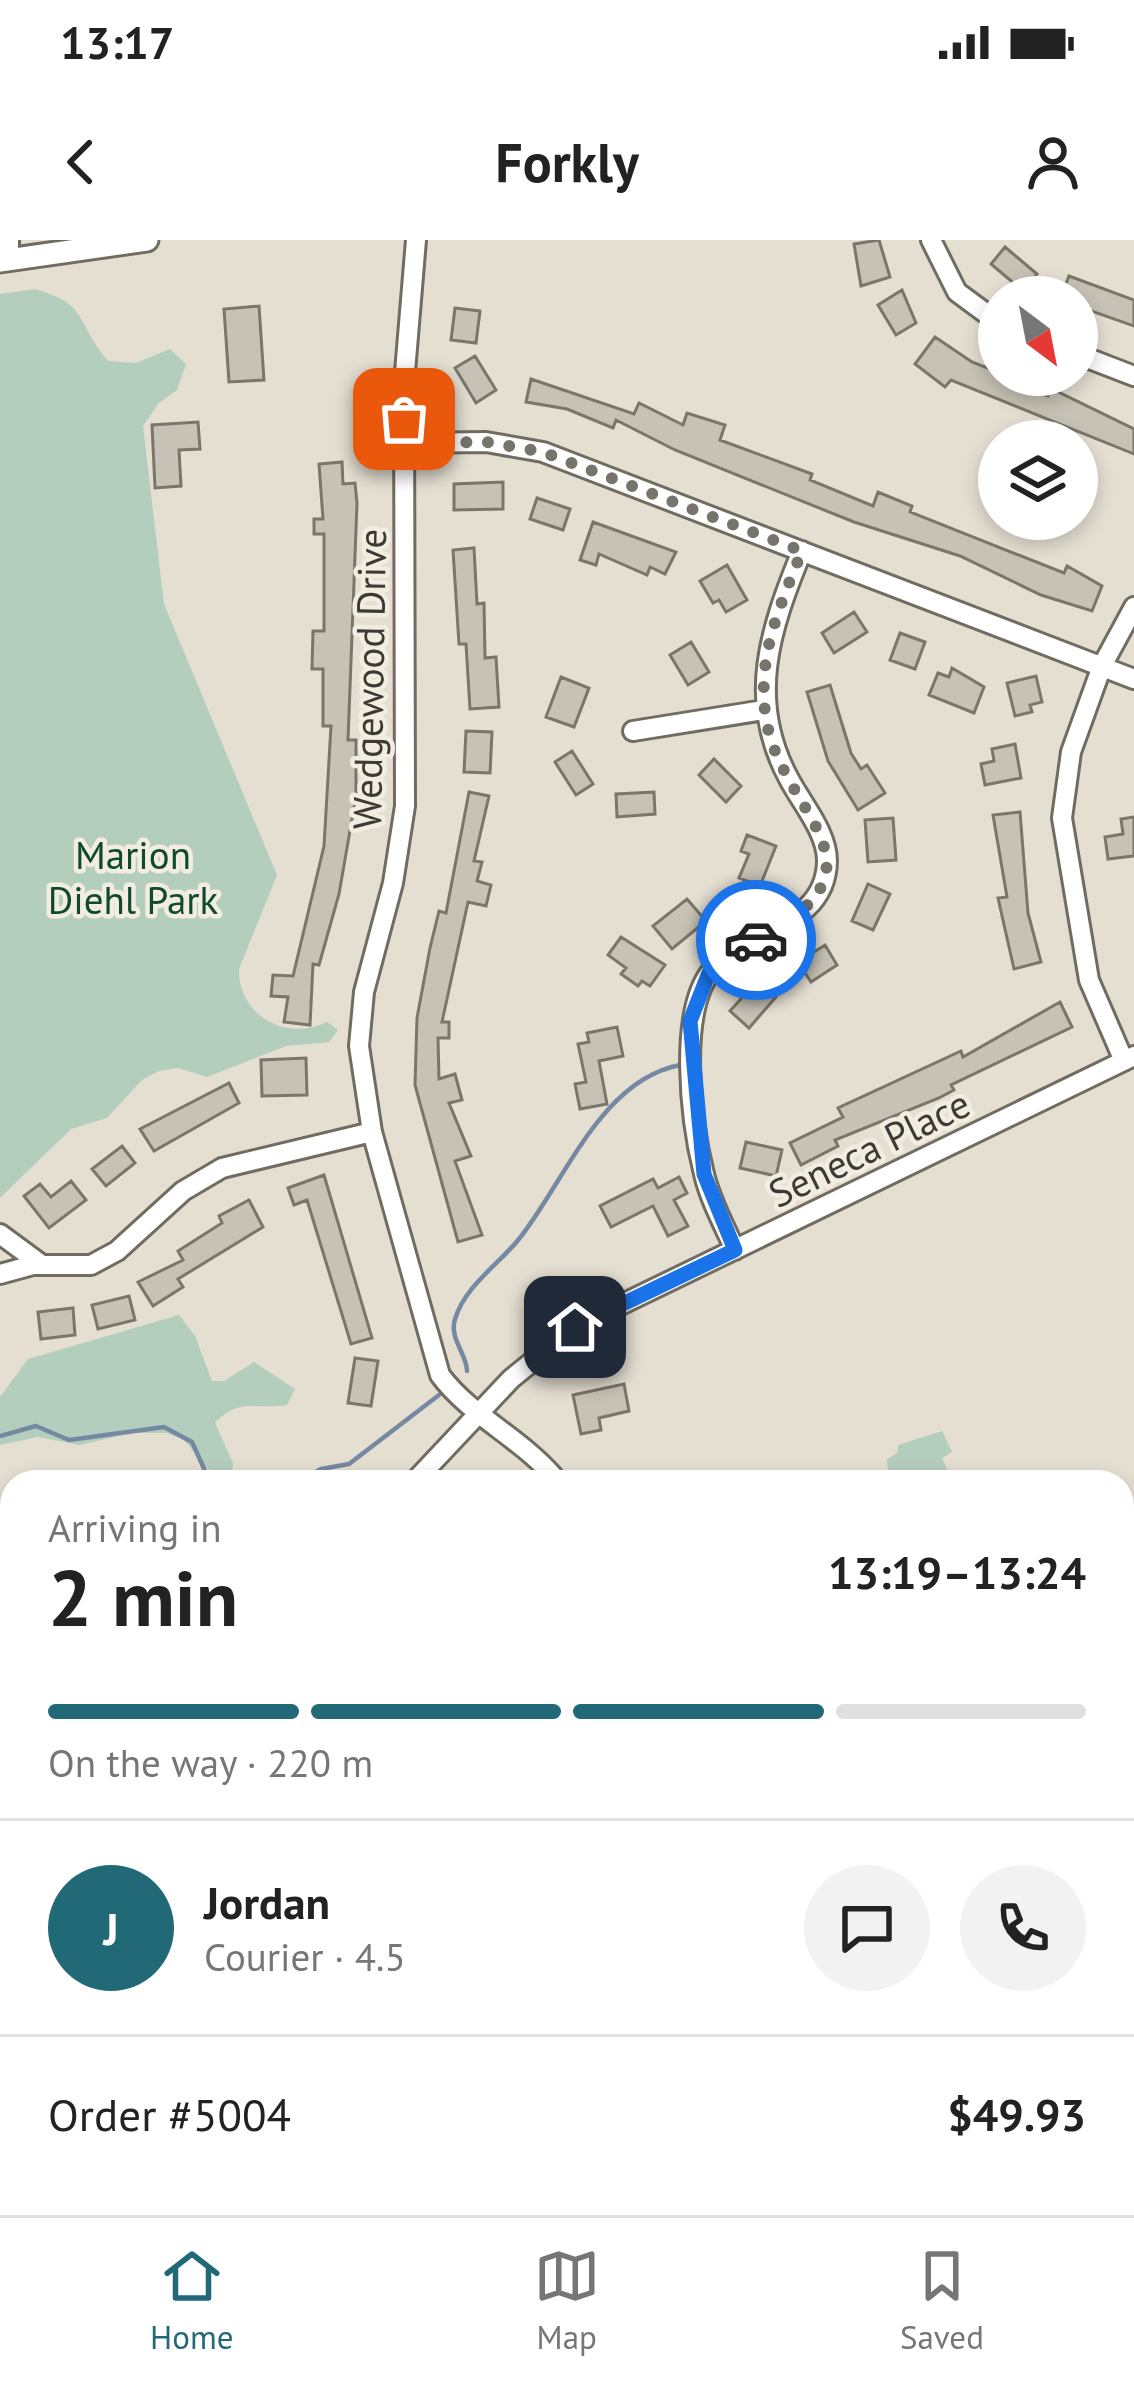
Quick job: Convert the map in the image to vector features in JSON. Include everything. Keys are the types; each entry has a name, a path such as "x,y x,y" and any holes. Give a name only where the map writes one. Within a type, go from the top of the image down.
{"main road":[{"path":"6,254 147,240"}],"street":[{"name":"Wedgewood Drive","path":"416,240 404,443 405,806 359,1028 360,1076 440,1375 519,1440 547,1470"},
{"path":"931,240 957,292 978,307"},
{"path":"1098,362 1134,376"},
{"path":"404,443 486,442 543,452 1134,679"},
{"path":"735,1250 704,1174 690,1021 694,1001 723,958 791,921 812,903 827,863 823,838 786,773 764,710 766,651 802,551"},
{"path":"1129,1059 1089,980 1062,818 1065,775 1102,666 1134,607"},
{"path":"633,731 764,710"},
{"name":"Seneca Place","path":"426,1470 511,1378 575,1327 1129,1059"},
{"path":"0,1274 42,1265 72,1268 109,1257 183,1191 222,1168 372,1132"},
{"path":"0,1234 42,1265"}],"green space":[{"name":"Marion Diehl Park","path":"35,289 73,308 108,361 136,363 170,349 186,364 177,390 159,403 143,426 164,604 277,875 239,969 241,986 256,1012 268,1021 296,1029 327,1022 338,1030 329,1042 286,1046 207,1077 178,1068 159,1071 142,1080 107,1118 71,1129 0,1198 0,294"},
{"path":"179,1315 195,1336 212,1381 224,1381 254,1362 295,1389 287,1405 240,1407 215,1423 232,1470 208,1469 184,1440 167,1433 131,1433 80,1445 38,1437 0,1445 0,1397 28,1359"},
{"path":"942,1431 952,1452 942,1458 948,1470 888,1470 887,1459 897,1453 898,1445"}],"building":[{"path":"879,240 890,277 861,286 854,244"},
{"path":"1005,247 1037,274 1005,276 991,264"},
{"path":"1098,287 1134,300 1134,326 1098,313"},
{"path":"902,290 916,323 896,335 878,305"},
{"path":"259,306 264,380 229,382 224,309"},
{"path":"455,308 480,311 476,343 451,340"},
{"path":"935,337 978,364 978,391 951,380 945,387 915,364"},
{"path":"475,356 496,390 476,403 455,368"},
{"path":"531,379 634,414 639,403 683,425 687,413 725,425 720,440 812,474 810,480 873,506 878,492 912,506 910,512 1064,573 1067,566 1102,586 1092,611 1041,595 960,556 854,522 675,450 616,420 613,428 567,409 526,402"},
{"path":"991,396 1066,396 1134,429 1134,454 1098,439 1098,420 1050,420"},
{"path":"198,422 200,449 179,450 181,486 155,488 152,425"},
{"path":"342,462 343,484 355,483 357,503 348,740 356,740 356,796 339,894 319,965 313,964 310,1025 284,1022 288,997 271,996 273,975 293,976 324,846 331,726 323,726 323,669 312,669 313,631 324,631 324,534 314,534 314,519 323,519 319,464"},
{"path":"503,482 503,509 454,510 454,484"},
{"path":"537,498 570,509 563,530 530,519"},
{"path":"593,522 676,552 665,574 650,567 647,575 599,554 596,565 580,560"},
{"path":"474,548 477,604 484,603 485,658 496,657 499,707 470,709 466,644 459,644 453,550"},
{"path":"727,565 747,600 726,612 719,600 713,603 700,581"},
{"path":"854,612 867,632 834,653 822,633"},
{"path":"900,633 925,642 915,669 890,660"},
{"path":"691,642 709,672 688,685 670,655"},
{"path":"952,668 984,687 974,713 929,695 938,673 949,677"},
{"path":"1036,676 1042,702 1030,705 1032,712 1015,716 1007,683"},
{"path":"561,677 589,688 574,727 546,717"},
{"path":"830,685 851,753 861,769 867,765 885,793 858,810 828,761 807,692"},
{"path":"466,731 492,732 490,773 464,772"},
{"path":"1015,744 1021,778 985,785 981,764 994,761 992,749"},
{"path":"572,751 593,784 576,795 555,762"},
{"path":"714,759 741,786 726,802 699,775"},
{"path":"469,792 489,796 474,861 482,862 477,881 491,885 486,906 468,902 442,1022 449,1022 449,1038 438,1038 439,1079 455,1074 462,1100 449,1103 471,1156 455,1161 482,1235 458,1242 415,1085 417,1018 439,911 446,913"},
{"path":"654,792 655,814 617,817 616,794"},
{"path":"1020,812 1028,913 1041,962 1014,969 998,898 1007,897 993,815"},
{"path":"1134,817 1134,856 1108,859 1105,837 1123,834 1121,819"},
{"path":"893,818 896,860 868,862 865,820"},
{"path":"747,835 776,846 760,886 739,878 749,854 741,851"},
{"path":"868,884 890,894 873,930 852,921"},
{"path":"687,899 706,921 672,949 653,926"},
{"path":"621,937 665,965 650,986 642,981 638,986 621,974 626,968 608,955"},
{"path":"825,945 837,965 811,982 798,962"},
{"path":"757,981 776,997 749,1028 730,1011"},
{"path":"1060,1002 1072,1027 951,1085 954,1090 939,1098 835,1140 838,1146 801,1165 790,1143 843,1117 838,1108 961,1051 963,1057"},
{"path":"617,1027 623,1056 599,1061 607,1104 580,1109 575,1084 586,1082 578,1044 589,1042 587,1033"},
{"path":"306,1058 307,1095 262,1096 261,1060"},
{"path":"229,1083 239,1103 154,1151 140,1129"},
{"path":"746,1142 782,1150 776,1176 740,1168"},
{"path":"122,1146 135,1163 106,1186 92,1169"},
{"path":"324,1175 372,1338 351,1344 307,1200 294,1205 288,1188"},
{"path":"679,1177 687,1193 674,1200 688,1226 668,1236 653,1206 611,1227 600,1206 653,1179 658,1188"},
{"path":"71,1181 86,1200 49,1228 24,1196 40,1184 51,1197"},
{"path":"249,1200 263,1227 178,1279 183,1287 153,1306 138,1282 183,1260 178,1251 222,1223 219,1216"},
{"path":"129,1296 135,1320 98,1329 92,1305"},
{"path":"73,1308 75,1335 41,1339 38,1312"},
{"path":"355,1358 378,1361 371,1406 348,1403"},
{"path":"624,1384 629,1411 599,1418 601,1430 581,1434 573,1395"}],"waterway":[{"path":"467,1371 454,1326 466,1296 519,1239 606,1111 652,1074 680,1065"},
{"path":"319,1470 349,1464 439,1395"},
{"path":"0,1436 36,1426 69,1440 164,1427 192,1442 205,1470"}],"way so far":[{"path":"404,419 404,443 486,442 543,452 802,551 766,651 764,710 786,773 823,838 827,863 812,903 756,940"}],"route":[{"path":"575,1327 735,1250 704,1174 690,1021 694,1001 709,973 723,958 756,940"}]}
